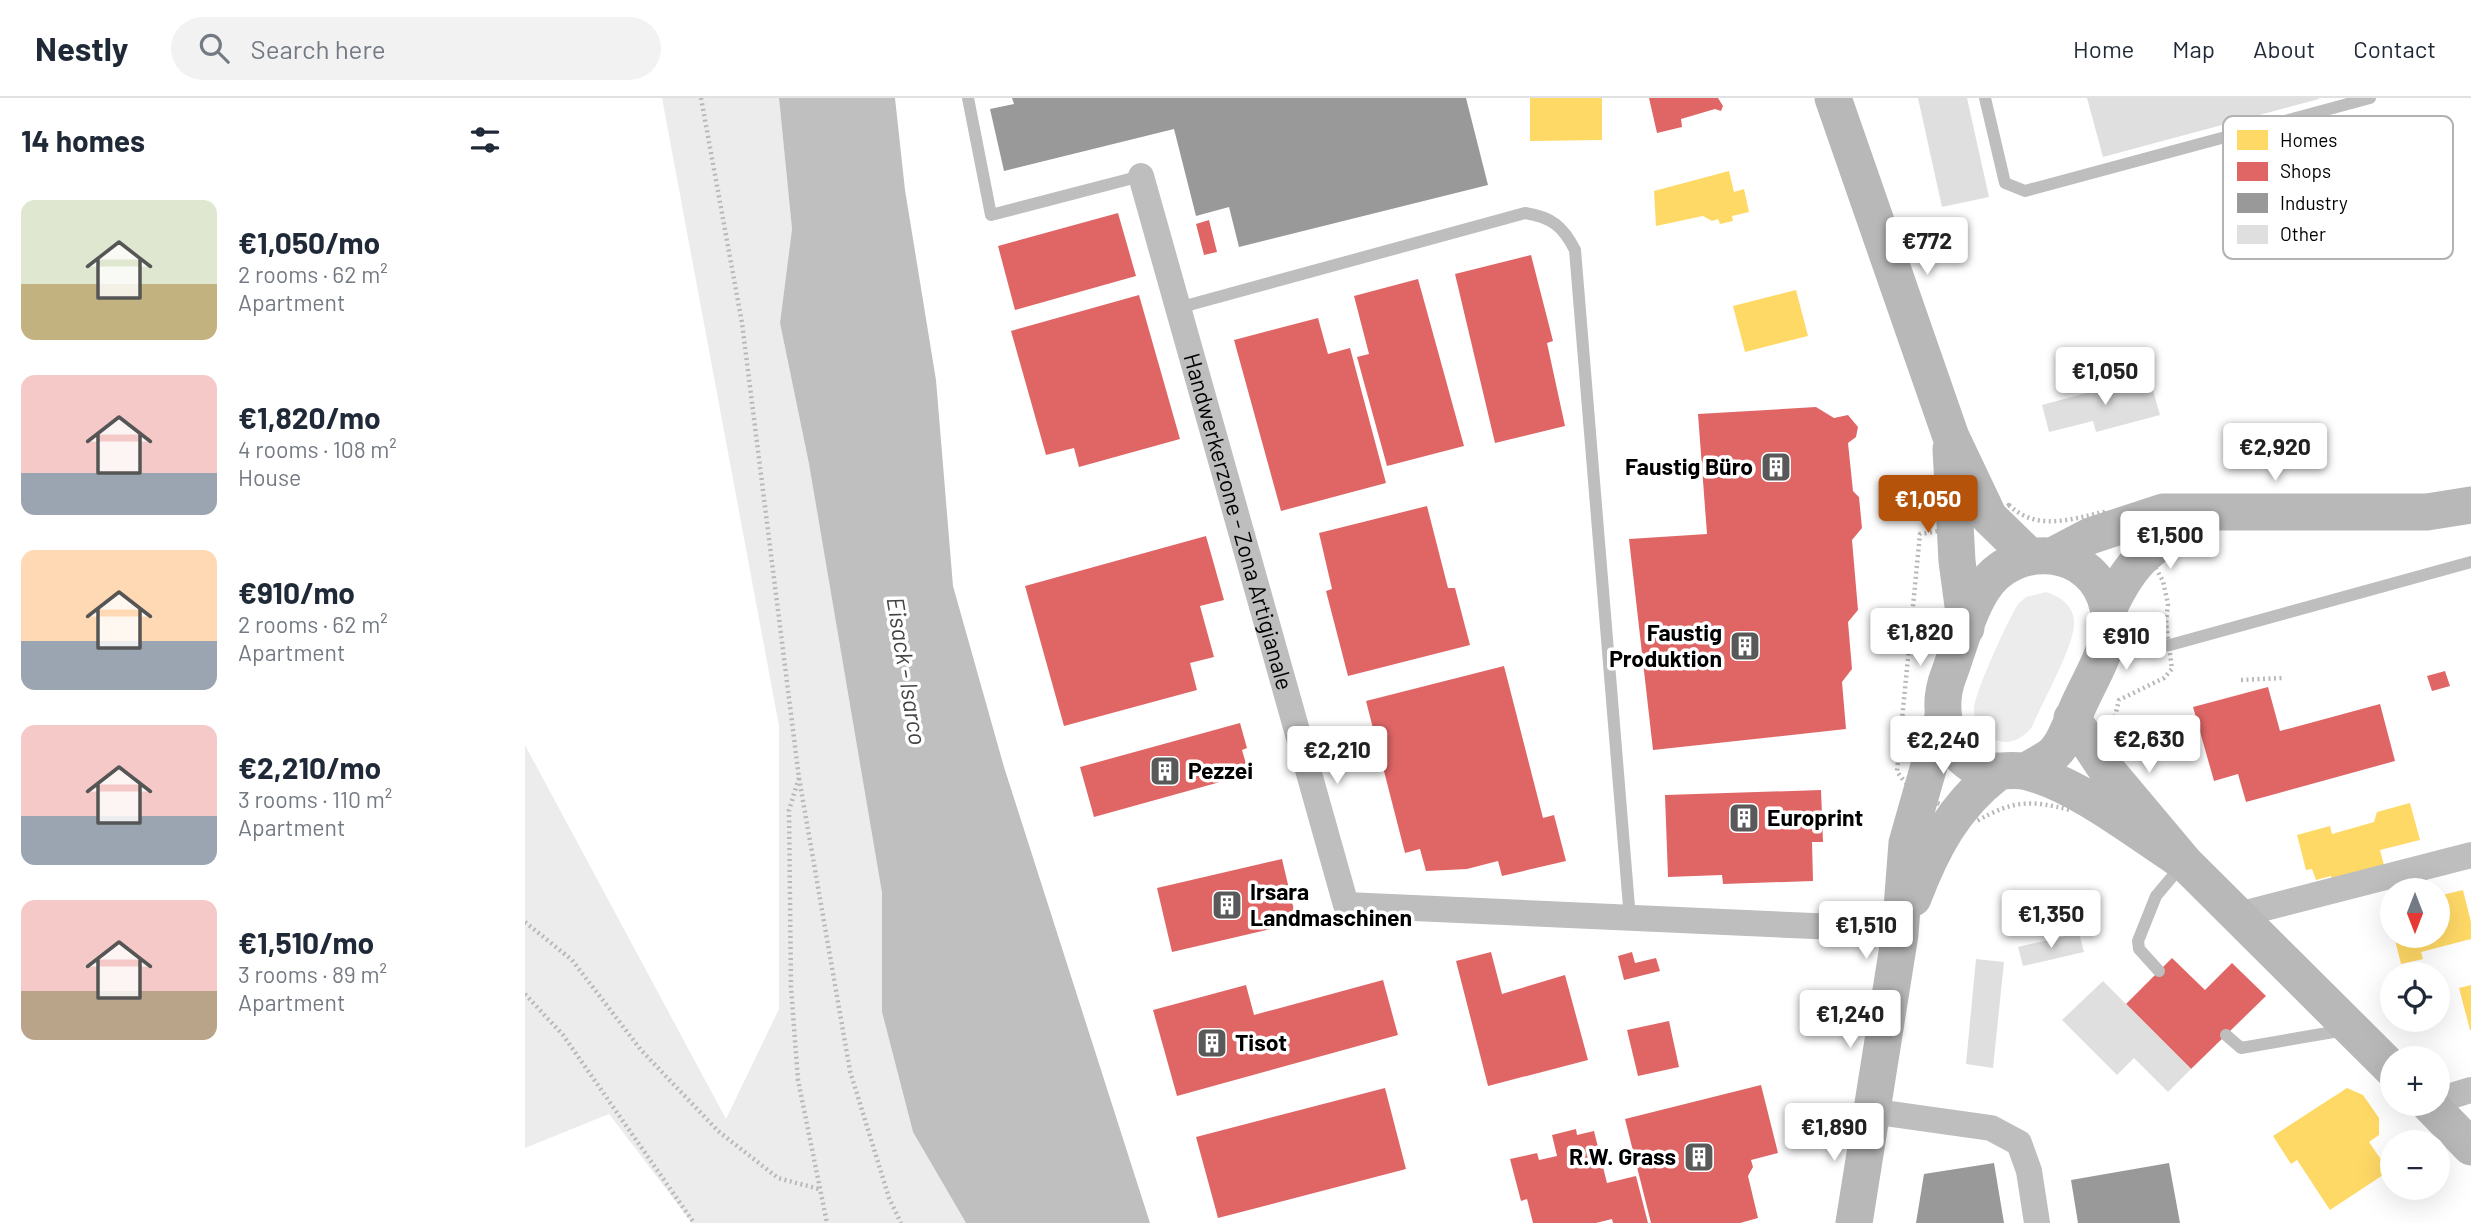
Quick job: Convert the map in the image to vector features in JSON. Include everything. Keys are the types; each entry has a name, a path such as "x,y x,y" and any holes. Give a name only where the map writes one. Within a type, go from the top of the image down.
{"main road":[{"path":"1833,98 1951,437 1973,523 1966,629"},
{"path":"1854,1223 1900,934 1907,844 1943,720 1945,683 1983,589 2003,568 2163,512 2427,512 2471,505"},
{"path":"1900,934 1931,852 1957,810 1973,792 2057,751 2107,645 2109,608 2124,576 2143,554 2209,513"},
{"path":"1973,523 2040,556 2074,562 2097,577 2109,608"},
{"path":"2072,718 2106,769 2184,862 2380,1058"},
{"path":"1943,720 1953,744 1971,765 2012,772 2083,796 2184,862"},
{"path":"2441,1116 2471,1147"}],"street":[{"name":"Handwerkerzone - Zona Artigianale","path":"1141,176 1346,905 1836,928 1900,934"},
{"path":"2238,915 2471,855"},
{"path":"2450,1096 2471,1090"},
{"path":"1870,1111 1991,1128 2019,1143 2029,1171 2037,1223"}],"lane":[{"path":"968,98 991,215 1141,176"},
{"path":"1985,98 2005,183 2025,191 2223,138"},
{"path":"2303,116 2370,98"},
{"path":"1178,308 1525,213 1547,216 1565,231 1575,250 1630,920"},
{"path":"2107,645 2127,650 2170,645 2471,562"},
{"path":"2159,971 2139,949 2138,942 2156,896 2184,862"},
{"path":"2226,1035 2241,1048 2350,1029"}],"path":[{"path":"701,98 742,323 799,778 850,1071 889,1198 901,1223"},
{"path":"2009,505 2021,516 2046,522 2065,521 2103,512 2116,527 2143,554 2163,581 2168,604 2166,623 2172,669 2164,678 2119,700 2115,716 2133,743 2070,810 2036,802 2002,806 1977,821 1902,780 1897,771 1920,534 1973,523 2009,505"},
{"path":"2241,680 2282,678"},
{"path":"799,778 789,810 791,987 797,1080 827,1223"},
{"path":"525,922 572,960 641,1050 718,1131 778,1178 819,1189"},
{"path":"525,994 563,1035 694,1223"}],"shaded area":[{"path":"662,98 779,98 792,229 780,323 809,464 882,893 882,1012 913,1132 966,1223 692,1223 609,1114 525,1148 525,745 726,1119 779,1009 779,726"},
{"path":"2046,592 2057,596 2071,610 2074,621 2070,643 2032,727 2017,739 1999,741 1989,737 1978,725 1974,709 1976,700 2018,604 2026,597"}],"water":[{"name":"Eisack - Isarco","path":"779,98 895,98 905,190 936,380 953,586 1004,767 1150,1223 966,1223 913,1132 882,1012 882,893 809,464 780,323 792,229"}],"building: Homes":[{"path":"1530,98 1602,98 1602,140 1530,141"},
{"path":"1729,171 1734,192 1744,189 1749,212 1732,216 1733,221 1720,224 1718,219 1712,221 1703,216 1656,226 1654,191"},
{"path":"1796,290 1808,336 1745,352 1733,306"},
{"path":"2410,803 2420,840 2380,850 2385,869 2333,883 2331,876 2316,880 2312,869 2306,870 2297,835 2330,826 2332,834 2374,822 2377,812"},
{"path":"2463,890 2471,922 2471,939 2450,944 2450,893"},
{"path":"2397,948 2436,948 2421,952 2423,959 2400,962"},
{"path":"2471,985 2471,1030 2470,1030 2459,988"},
{"path":"2347,1088 2363,1095 2379,1118 2379,1135 2369,1142 2380,1158 2380,1177 2330,1210 2297,1160 2291,1164 2273,1136"}],"building: Shops":[{"path":"1649,98 1718,98 1723,106 1721,111 1715,109 1681,119 1682,127 1657,133"},
{"path":"1118,213 1136,276 1015,310 998,246"},
{"path":"1209,220 1217,252 1204,255 1196,224"},
{"path":"1531,255 1553,341 1547,343 1565,426 1495,443 1455,274"},
{"path":"1418,279 1464,446 1387,466 1357,357 1369,354 1354,296"},
{"path":"1139,295 1180,439 1079,467 1074,448 1046,455 1011,331"},
{"path":"1318,318 1328,354 1350,348 1386,483 1281,511 1234,340"},
{"name":"Faustig Produktion","path":"1816,407 1834,418 1848,415 1858,427 1856,437 1848,443 1853,491 1859,497 1862,528 1852,540 1858,610 1848,622 1852,669 1842,682 1846,729 1653,750 1629,539 1707,534 1698,414"},
{"path":"1427,506 1448,588 1455,588 1470,645 1348,676 1326,591 1332,589 1319,533"},
{"path":"1206,536 1224,600 1200,606 1214,657 1190,663 1197,690 1064,726 1025,586"},
{"path":"1504,666 1543,818 1554,815 1566,861 1502,876 1498,861 1467,869 1426,871 1420,849 1405,853 1366,701"},
{"path":"2445,671 2450,686 2432,691 2427,676"},
{"path":"2268,687 2280,731 2380,704 2395,761 2246,802 2238,774 2214,781 2193,707"},
{"name":"Pezzei","path":"1240,723 1247,748 1242,750 1249,774 1094,817 1080,767"},
{"name":"Europrint","path":"1821,790 1823,842 1812,842 1813,881 1723,884 1722,875 1668,877 1665,795"},
{"name":"Irsara Landmaschinen","path":"1282,859 1297,923 1172,952 1157,888"},
{"path":"1491,952 1502,994 1565,975 1588,1060 1488,1086 1456,961"},
{"path":"1632,952 1635,963 1656,958 1660,971 1624,980 1618,956"},
{"path":"2172,958 2205,990 2232,963 2266,996 2191,1069 2126,1004"},
{"path":"1383,980 1398,1035 1177,1096 1153,1010 1246,985 1254,1015"},
{"path":"1669,1021 1679,1067 1638,1076 1627,1030"},
{"name":"R.W. Grass","path":"1761,1085 1778,1153 1751,1160 1753,1167 1748,1176 1758,1218 1740,1223 1651,1223 1625,1119"},
{"path":"1385,1088 1406,1169 1218,1218 1196,1137"},
{"path":"1576,1129 1577,1135 1594,1131 1607,1183 1636,1176 1648,1223 1613,1223 1612,1219 1596,1223 1533,1223 1527,1199 1521,1201 1510,1159 1537,1153 1539,1160 1557,1156 1552,1135"}],"building: Industry":[{"path":"1012,98 1466,98 1488,185 1239,247 1229,207 1196,216 1174,129 1004,171 990,109 1014,104"},
{"path":"1994,1163 2004,1223 1916,1223 1924,1174"},
{"path":"2169,1163 2180,1223 2078,1223 2071,1180"}],"building: Other":[{"path":"1918,98 1967,98 1989,197 1942,207"},
{"path":"2087,98 2319,98 2256,116 2223,116 2223,125 2103,157"},
{"path":"2149,376 2160,415 2096,432 2093,421 2049,432 2042,405"},
{"path":"2079,933 2084,952 2023,966 2018,947"},
{"path":"1976,959 2004,962 1993,1068 1966,1064"},
{"path":"2103,981 2191,1069 2168,1092 2134,1058 2117,1075 2062,1020"}],"place":[{"name":"Faustig Büro","path":"1776,467"},
{"name":"Faustig Produktion","path":"1745,646"},
{"name":"Pezzei","path":"1165,771"},
{"name":"Europrint","path":"1744,818"},
{"name":"Irsara Landmaschinen","path":"1227,905"},
{"name":"Tisot","path":"1212,1043"},
{"name":"R.W. Grass","path":"1699,1157"}]}
